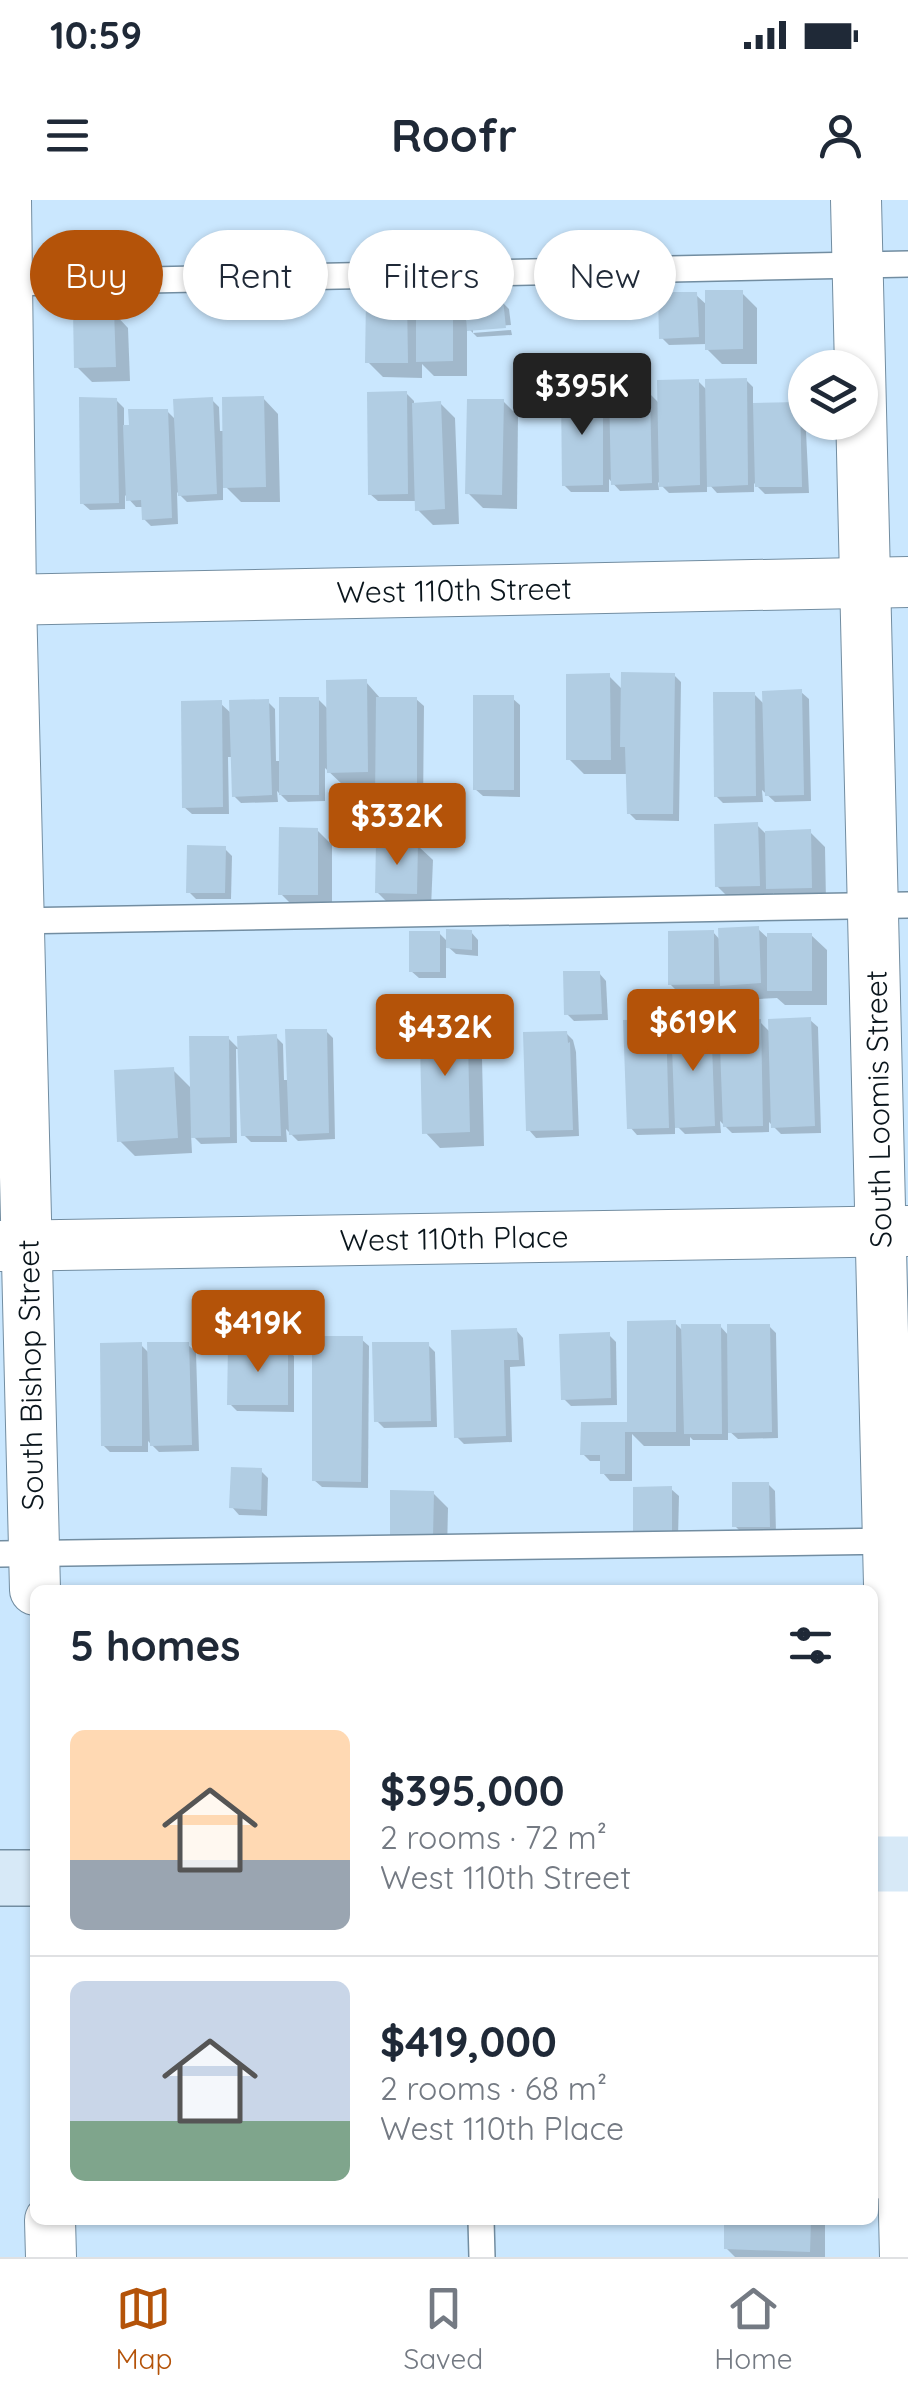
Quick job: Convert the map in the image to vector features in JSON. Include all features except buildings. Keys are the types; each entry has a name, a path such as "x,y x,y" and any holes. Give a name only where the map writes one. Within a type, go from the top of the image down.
{"main road":[{"path":"0,1878 30,1878"}],"street":[{"name":"South Bishop Street","path":"6,200 5,600 13,1246 23,1566"},
{"name":"South Loomis Street","path":"856,200 858,266 887,582 898,1541 892,1864 895,2185 905,2257"},
{"name":"West 110th Street","path":"5,600 887,582"},
{"name":"West 110th Place","path":"13,1246 894,1231"},
{"path":"50,2225 51,2257"}],"lane":[{"path":"7,283 908,264"},
{"path":"9,921 891,906"},
{"path":"23,1566 898,1541"},
{"path":"480,2225 482,2257"}]}
